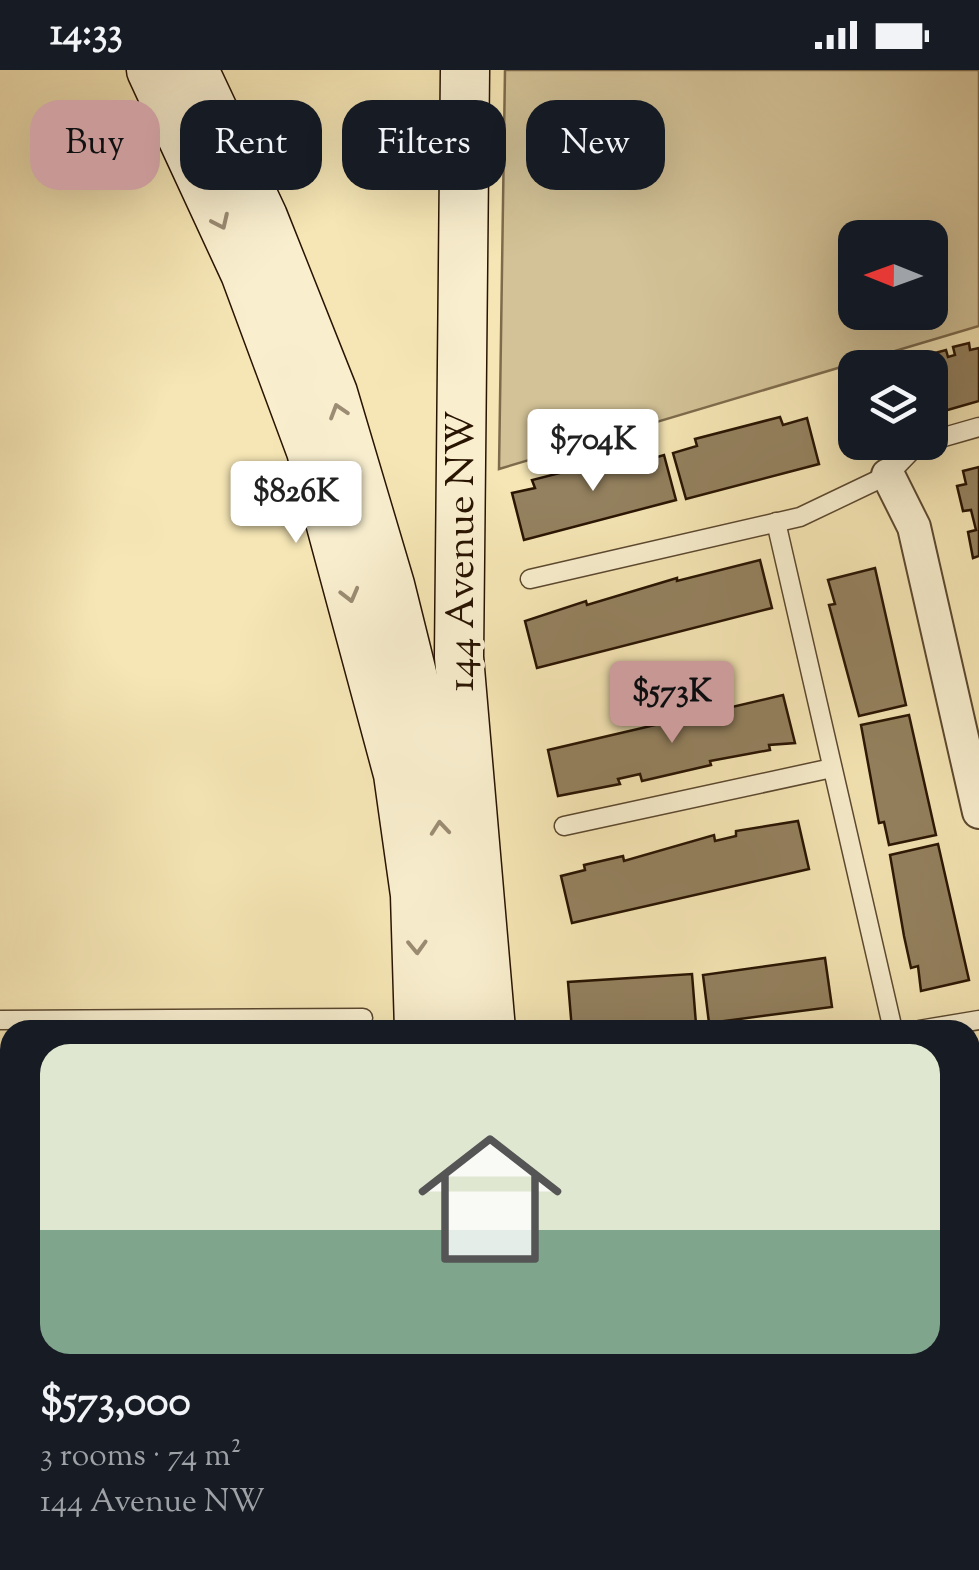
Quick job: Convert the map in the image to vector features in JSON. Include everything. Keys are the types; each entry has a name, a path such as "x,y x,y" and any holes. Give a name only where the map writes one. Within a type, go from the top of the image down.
{"main road":[{"path":"151,70 245,273 311,451 398,774 415,895 419,1020"},
{"name":"144 Avenue NW","path":"194,70 263,217 333,393 390,585 433,758 457,1020"},
{"name":"144 Avenue NW","path":"465,70 459,657 490,1020"}],"street":[{"path":"888,475 914,527 979,812"}],"lane":[{"path":"948,436 979,427"},
{"path":"530,580 800,517 888,475 902,460"},
{"path":"776,522 890,1020"},
{"path":"564,826 832,768"},
{"path":"0,1020 364,1018"}],"shaded area":[{"path":"505,70 979,70 979,326 898,350 838,350 838,368 499,469"}],"building":[{"path":"969,343 970,350 979,348 979,401 948,410 948,357 955,355 953,347"},
{"path":"780,417 783,425 807,418 819,464 686,499 673,453 697,446 695,439"},
{"path":"638,453 640,462 664,455 676,500 524,540 512,493 535,488 532,480"},
{"path":"979,467 979,556 973,558 968,532 976,530 971,510 963,511 957,486 966,484 963,471"},
{"path":"760,560 772,608 537,668 525,621 586,601 587,605 677,578"},
{"path":"875,568 906,705 859,716 829,605 835,604 828,580"},
{"path":"783,695 795,743 769,745 770,750 710,761 711,765 642,781 640,774 618,779 620,784 558,796 548,750"},
{"path":"909,715 936,835 889,845 884,822 879,823 861,725"},
{"path":"798,821 809,869 572,923 561,876 585,870 584,865 623,856 624,861 714,835 715,841 736,836 736,831"},
{"path":"938,844 969,980 921,991 918,966 911,968 890,855"},
{"path":"825,958 832,1007 709,1020 703,975"},
{"path":"692,974 696,1020 571,1020 568,982"}]}
